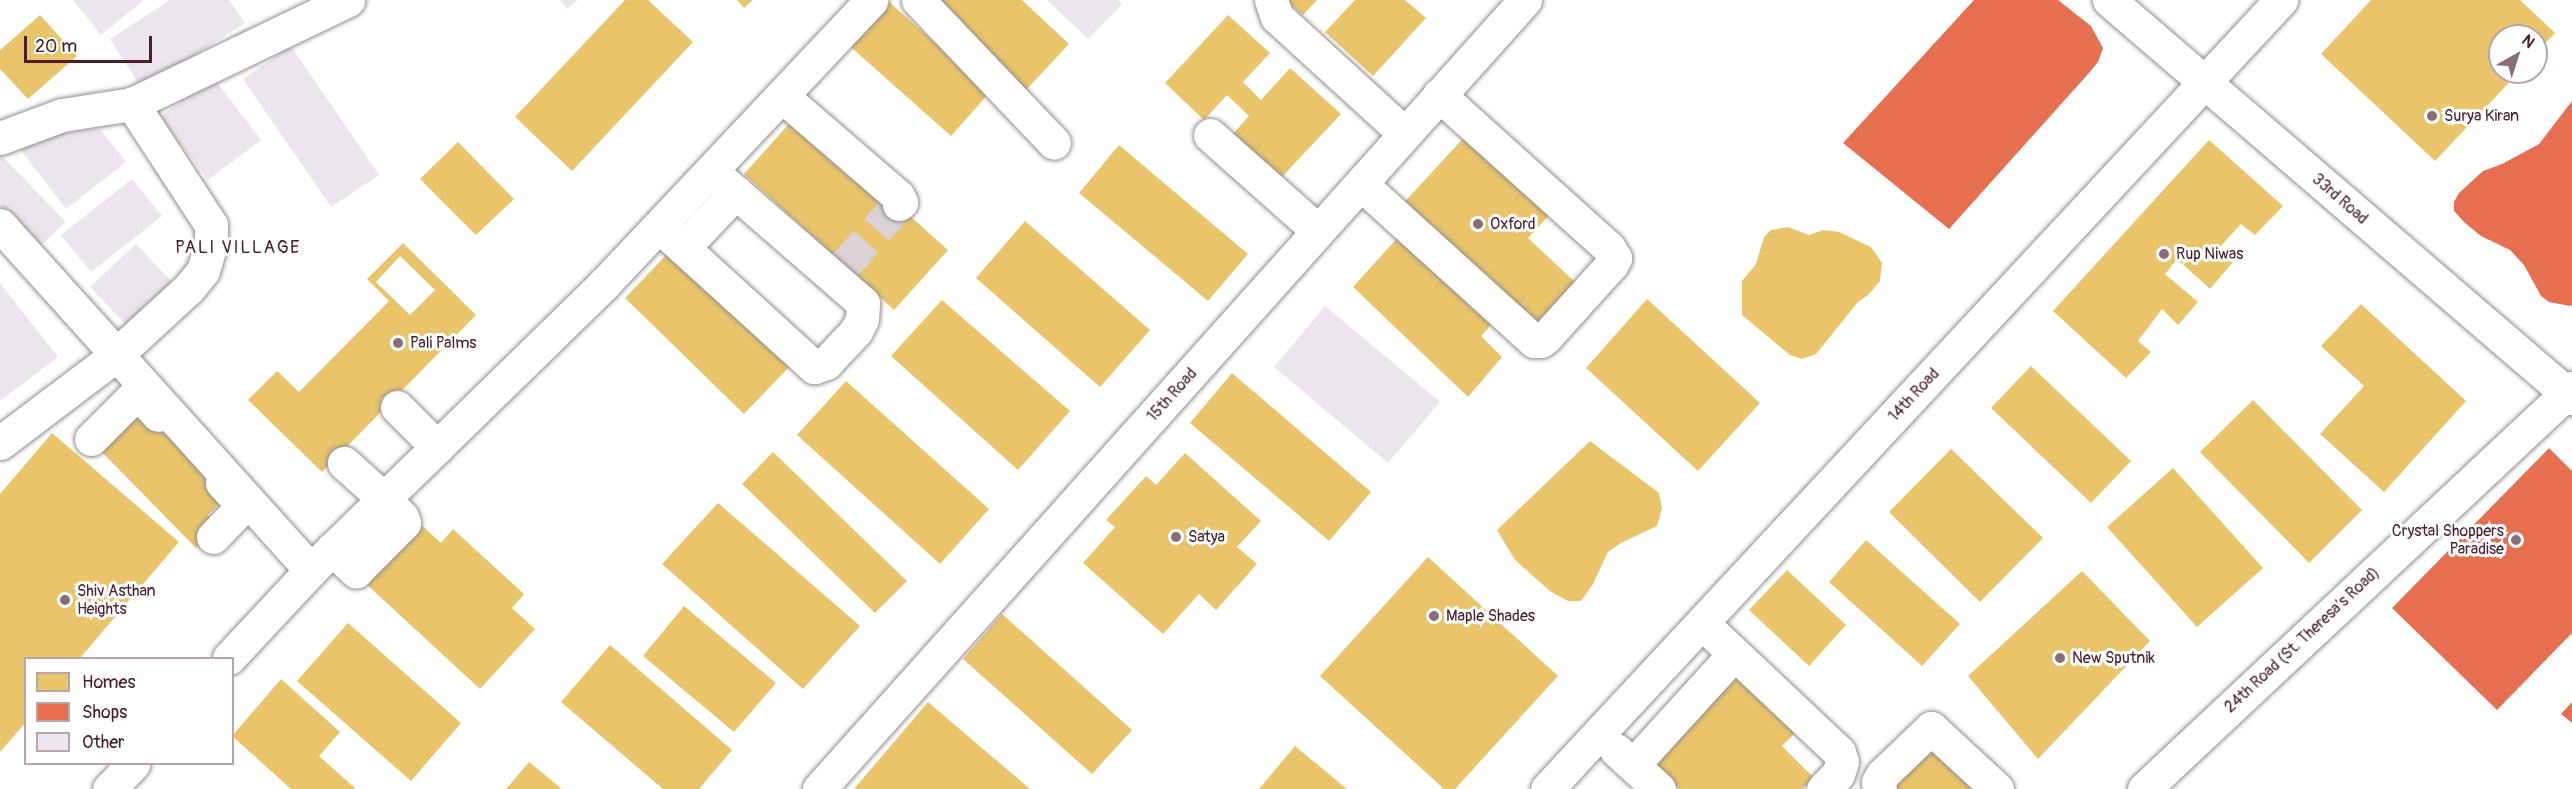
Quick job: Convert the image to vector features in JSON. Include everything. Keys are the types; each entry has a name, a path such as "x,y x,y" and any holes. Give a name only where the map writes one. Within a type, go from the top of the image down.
{"street":[{"path":"0,138 62,115 132,104 348,0"},
{"path":"683,248 725,176 790,102 872,0"},
{"path":"918,0 1054,144"},
{"path":"1271,0 1276,17 1406,134"},
{"name":"15th Road","path":"819,789 1525,0"},
{"name":"33rd Road","path":"2109,0 2570,393"},
{"name":"14th Road","path":"1546,789 2281,0"},
{"path":"1361,184 1534,341 1541,341 1546,337 1612,264 1615,258 1609,248 1439,95"},
{"path":"790,102 898,196 901,202 899,204"},
{"path":"0,443 115,356 189,288 203,271 211,243 211,225 132,104"},
{"path":"1210,135 1318,231"},
{"path":"230,657 314,567 604,284 659,226 725,176"},
{"path":"659,226 814,367 826,363 856,331 862,319 863,303 725,176"},
{"path":"725,176 838,268 844,266"},
{"path":"0,225 115,356 314,567"},
{"name":"24th Road (St. Theresa's Road)","path":"2144,789 2570,393"},
{"path":"91,439 132,396 138,395 236,497 240,506 213,537"},
{"path":"397,407 437,447"},
{"path":"344,462 384,499"},
{"path":"235,514 314,567"},
{"path":"1702,623 1839,752 1842,762 1838,774 1823,789"},
{"path":"1633,765 1734,654"},
{"path":"1880,789 1878,782 1882,775 1931,728 1997,789"},
{"path":"1598,733 1659,789"},
{"path":"109,789 131,765"}],"building: Homes":[{"path":"625,0 648,0 693,42 572,171 515,117"},
{"path":"737,0 753,0 744,8"},
{"path":"887,0 990,92 951,136 844,41"},
{"path":"930,0 1022,0 1069,44 1025,91"},
{"path":"1286,0 1317,0 1303,15"},
{"path":"1355,0 1405,0 1426,18 1373,76 1325,32"},
{"name":"Surya Kiran","path":"2371,0 2520,0 2545,24 2488,24 2488,84 2508,84 2435,161 2321,54"},
{"path":"40,15 77,56 28,99 0,69 0,50"},
{"path":"1228,15 1270,53 1243,82 1261,100 1290,68 1341,114 1278,181 1230,137 1249,116 1227,95 1204,120 1165,83"},
{"name":"Surya Kiran","path":"2548,26 2555,33 2548,40"},
{"path":"797,115 948,250 894,310 744,174"},
{"name":"Oxford","path":"1468,133 1553,211 1528,238 1575,282 1530,331 1398,209"},
{"name":"Rup Niwas","path":"2209,140 2283,206 2255,235 2241,224 2218,249 2233,262 2210,289 2177,259 2165,274 2198,302 2178,325 2162,309 2138,341 2151,352 2126,378 2053,311"},
{"path":"458,142 514,199 476,235 420,179"},
{"path":"1119,145 1248,254 1208,301 1079,193"},
{"path":"1025,221 1150,330 1100,387 976,278"},
{"path":"1788,227 1809,235 1823,230 1839,232 1871,247 1882,263 1880,281 1868,295 1858,302 1816,354 1802,359 1790,355 1742,315 1742,281 1756,264 1764,237 1771,230"},
{"path":"1400,235 1492,324 1481,336 1502,357 1468,397 1353,287"},
{"name":"Pali Palms","path":"403,243 476,315 322,472 248,400 277,371 299,392 389,301 367,279","holes":["400,256 435,290 410,315 376,282"]},
{"path":"672,249 791,365 744,414 625,298"},
{"path":"1647,299 1760,403 1698,471 1586,368"},
{"path":"942,300 1070,411 1018,470 891,356"},
{"path":"2361,304 2466,401 2384,492 2320,434 2364,386 2321,346"},
{"path":"2031,366 2131,461 2091,503 1991,408"},
{"path":"1232,373 1371,492 1329,541 1190,423"},
{"path":"846,381 989,509 940,564 797,435"},
{"path":"2253,400 2362,510 2309,563 2200,452"},
{"path":"138,402 228,495 208,515 218,526 196,548 94,444"},
{"name":"Shiv Asthan Heights","path":"52,433 179,542 81,657 24,657 24,724 0,752 0,494"},
{"path":"1590,441 1659,493 1662,508 1657,526 1621,543 1608,552 1593,584 1581,601 1568,601 1551,592 1515,560 1497,530"},
{"path":"1951,449 2043,538 1980,602 1889,512"},
{"path":"773,452 907,581 875,613 742,484"},
{"name":"Satya","path":"1185,453 1261,521 1237,547 1257,564 1216,610 1199,594 1163,634 1083,563 1115,527 1106,520 1146,476 1156,485"},
{"path":"2173,468 2263,568 2197,627 2107,527"},
{"path":"718,503 860,626 803,689 662,564"},
{"path":"418,522 441,543 453,529 524,594 512,608 535,629 480,689 363,581"},
{"path":"1866,540 1960,624 1922,666 1829,582"},
{"name":"Maple Shades","path":"1428,557 1558,676 1455,789 1444,789 1320,676"},
{"path":"1787,570 1846,625 1809,666 1749,610"},
{"name":"New Sputnik","path":"2082,571 2150,641 2038,759 1968,676"},
{"path":"684,606 776,683 734,732 643,656"},
{"path":"1002,614 1132,730 1092,774 963,659"},
{"path":"348,623 461,723 411,781 297,681"},
{"path":"610,645 732,750 699,789 663,789 561,702"},
{"path":"1744,671 1800,728 1782,746 1815,779 1802,789 1680,789 1651,764"},
{"path":"281,679 340,732 319,756 356,789 291,789 234,738 234,734"},
{"path":"928,702 1030,789 854,789"},
{"path":"1940,741 1986,789 1893,789 1892,787"},
{"path":"1295,746 1347,789 1259,789"},
{"path":"529,762 562,789 506,789"}],"building: Shops":[{"path":"1974,0 2058,0 2091,26 2103,48 2098,62 2089,73 1949,229 1843,143"},
{"path":"2572,101 2572,305 2570,306 2549,302 2541,296 2524,265 2510,250 2481,236 2465,223 2454,211 2454,202 2459,193 2483,171 2502,164 2539,144"},
{"name":"Crystal Shoppers Paradise","path":"2549,448 2572,471 2572,633 2497,710 2392,608"},
{"path":"2572,702 2572,723 2561,714"}],"building: Other":[{"path":"73,0 144,0 101,35"},
{"path":"170,0 229,0 245,23 142,89 110,39"},
{"path":"560,0 578,0 567,9"},
{"path":"1047,0 1118,0 1122,4 1088,39"},
{"path":"291,46 379,175 331,207 243,79"},
{"path":"213,77 261,140 208,180 160,117"},
{"path":"100,129 126,162 66,209 16,144 64,133"},
{"path":"0,154 66,222 35,251 0,214"},
{"path":"132,179 162,216 91,272 61,235"},
{"path":"136,244 173,283 127,326 90,287"},
{"path":"0,283 58,357 0,401"},
{"path":"1325,306 1440,402 1388,463 1274,367"}],"tunnel":[{"path":"844,266 899,204"}],"place":[{"name":"Surya Kiran","path":"2432,116"},
{"name":"Oxford","path":"1478,224"},
{"name":"Rup Niwas","path":"2164,254"},
{"name":"Pali Palms","path":"398,343"},
{"name":"Satya","path":"1176,537"},
{"name":"Crystal Shoppers Paradise","path":"2516,540"},
{"name":"Shiv Asthan Heights","path":"65,600"},
{"name":"Maple Shades","path":"1434,616"},
{"name":"New Sputnik","path":"2060,658"}],"district":[{"name":"PALI VILLAGE","path":"238,248"}]}
